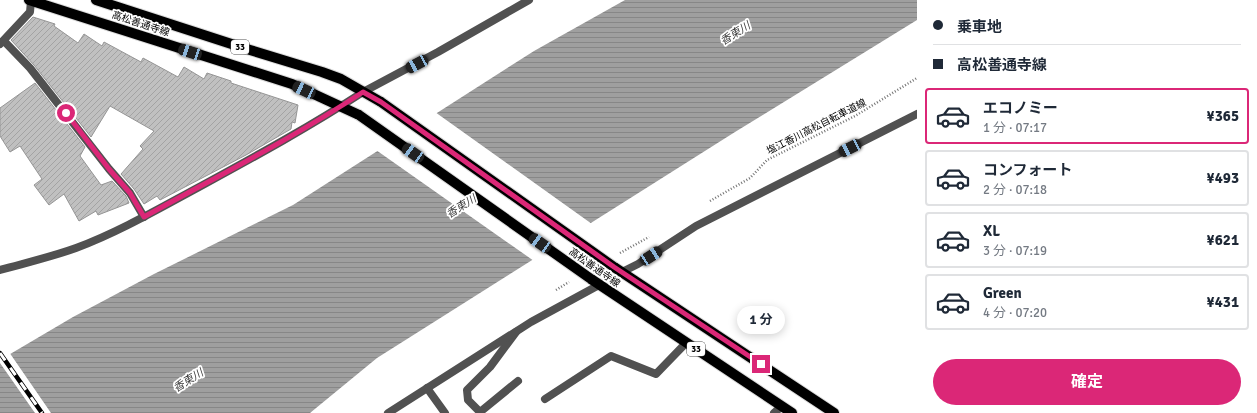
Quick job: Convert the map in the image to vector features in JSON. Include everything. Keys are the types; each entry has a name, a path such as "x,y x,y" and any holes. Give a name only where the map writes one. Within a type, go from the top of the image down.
{"main road":[{"name":"高松善通寺線","path":"30,0 292,84 358,115 595,282 792,413"},
{"name":"高松善通寺線","path":"96,0 341,79 381,102 618,270 834,413"}],"street":[{"path":"30,0 30,12 2,42 30,68 109,169 130,193 144,217"},
{"path":"0,270 75,248 98,239 144,217 263,152 363,92 438,52 529,0"},
{"path":"618,270 638,264 696,226 917,114"},
{"path":"388,413 595,282"},
{"path":"517,331 490,367 467,390 468,400 480,412 518,381"},
{"path":"545,399 611,356 656,374 686,343"},
{"path":"427,388 445,413"},
{"path":"774,413 782,406"}],"path":[{"name":"塩江香川高松自転車道線","path":"696,226 704,204 750,178 767,160 856,116 917,78"}],"water":[{"name":"香東川","path":"625,0 917,0 917,20 735,132 377,358 310,413 0,413 0,360 73,317 154,274 293,205 534,51"}],"pier":[{"path":"435,112 592,224 534,261 376,150"},
{"path":"9,352 51,413 35,413 0,363 0,357"}],"building":[{"path":"33,17 55,24 54,26 78,43 84,34 102,46 104,42 141,62 143,58 178,77 184,67 204,79 207,73 231,81 231,83 298,105 295,123 292,122 291,129 246,155 160,200 157,196 144,204 121,174 143,149 140,146 154,131 110,106 91,137 34,65 11,40"},
{"path":"35,83 85,147 80,156 101,185 112,181 126,196 129,203 98,215 96,211 79,221 64,194 49,205 34,185 42,179 20,146 10,152 0,136 0,108"}],"railway":[{"path":"0,353 42,413"}],"route":[{"path":"66,113 109,169 130,193 144,217 263,152 324,117 363,92 381,102 614,267 761,364"}]}
